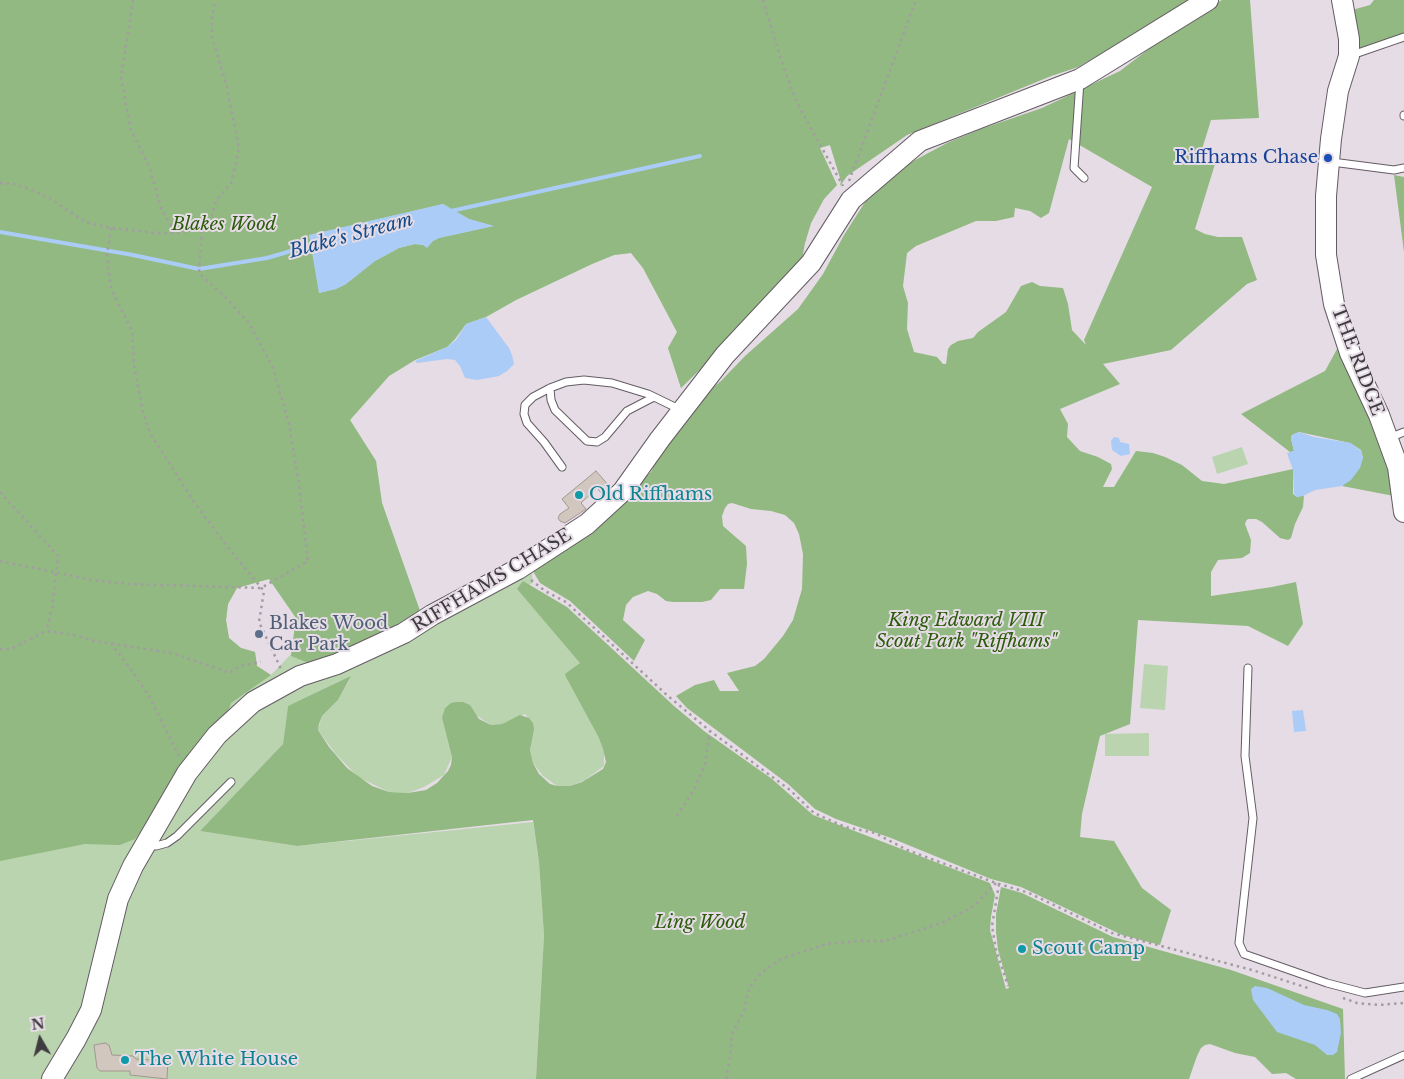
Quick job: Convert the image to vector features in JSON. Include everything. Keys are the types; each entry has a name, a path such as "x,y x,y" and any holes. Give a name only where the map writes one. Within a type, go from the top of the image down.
{"street":[{"name":"RIFFHAMS CHASE","path":"52,1079 76,1040 91,1010 118,899 133,866 187,773 217,735 253,702 300,676 337,664 368,651 518,569 587,524 623,491 725,355 811,263 851,200 920,141 1080,78 1208,0"},
{"name":"THE RIDGE","path":"1342,0 1349,39 1349,56 1338,91 1329,162 1326,196 1326,255 1334,304 1350,353 1379,415 1395,436 1404,512"}],"lane":[{"path":"1349,56 1404,37"},
{"path":"1080,78 1074,168 1084,178"},
{"path":"1329,162 1394,170 1404,168"},
{"path":"562,467 527,423 524,414 525,405 533,397 550,388 566,382 584,380 612,383 654,397 682,410"},
{"path":"550,388 551,400 555,410 587,441 597,442 606,436 627,411 654,397"},
{"path":"1248,668 1245,756 1253,818 1239,942 1244,954 1327,983 1365,993 1404,987"},
{"path":"147,844 156,846 177,836 231,782"},
{"path":"1351,1079 1404,1054"}],"path":[{"path":"134,0 121,78 131,130 149,166 162,211 176,233"},
{"path":"0,560 94,580 128,584 260,588 308,562 298,478 289,424 273,368 249,323 199,273 202,229 212,216 216,201 230,183 239,149 227,87 212,37 212,16 215,0"},
{"path":"763,0 796,101 845,190 916,0"},
{"path":"0,183 16,184 48,197 84,222 111,228 158,233 176,233 202,229"},
{"path":"111,228 107,256 111,289 132,331 134,364 143,412 150,433 194,502 264,591 259,622 278,661 285,684"},
{"path":"0,492 58,556 52,608 46,631"},
{"path":"518,569 545,591 566,602 668,696 710,731 790,790 814,813 845,826 875,834 907,850 1029,893 1112,933 1252,970 1318,991"},
{"path":"0,649 11,649 28,642 46,631 172,653 230,673 240,666 261,662"},
{"path":"111,643 149,696 187,773"},
{"path":"677,816 695,788 705,764 710,731"},
{"path":"998,883 992,926 996,950 1008,986"},
{"path":"726,1079 732,1034 744,1011 749,988 761,972 779,960 826,944 884,941 942,924 974,906 998,883"},
{"path":"1342,998 1356,1003 1379,1005 1404,1003"}],"green space":[{"name":"Blakes Wood","path":"0,0 1193,0 1078,67 1051,76 907,135 847,176 840,186 841,181 830,145 820,148 837,185 824,199 811,223 805,243 681,388 668,348 677,332 643,268 631,253 614,255 592,264 516,300 486,317 466,324 447,347 415,360 389,376 350,420 376,461 382,503 420,611 428,626 460,612 531,568 533,583 518,590 581,663 598,736 604,752 604,766 585,780 570,786 557,786 543,776 533,763 530,750 533,723 525,714 502,724 491,725 470,710 442,718 452,757 444,775 424,787 408,793 389,792 358,777 335,753 318,730 322,716 338,700 350,679 288,706 283,744 200,831 297,846 533,822 539,862 544,935 536,1079 0,1079","holes":["269,579 296,618 291,654 271,675 257,666 255,652 241,648 229,638 226,620 228,604 237,588"]},
{"name":"Blakes Wood","path":"0,0 1193,0 1078,67 1051,76 907,135 847,176 840,186 841,181 830,145 820,148 837,185 824,199 811,223 801,266 795,277 681,388 668,348 677,332 643,268 631,253 614,255 592,264 516,300 486,317 466,324 447,347 415,360 389,376 350,420 376,461 382,503 420,611 353,649 311,664 291,656 296,618 269,579 237,588 228,604 226,620 229,638 241,648 255,652 257,666 271,675 231,703 228,713 208,737 135,839 120,845 85,844 0,861","holes":["443,204 469,219 493,226 439,238 423,245 415,244 399,248 375,261 346,284 336,289 319,293 310,235"]},
{"name":"King Edward VIII Scout Park \"Riffhams\"","path":"1222,0 1250,0 1259,118 1211,120 1199,159 1215,164 1195,229 1218,237 1242,237 1257,280 1247,284 1171,350 1103,364 1120,384 1060,409 1068,424 1067,437 1080,451 1111,464 1112,469 1103,487 1114,487 1136,451 1165,457 1182,465 1202,481 1224,484 1293,469 1293,494 1297,497 1304,495 1303,507 1291,538 1288,540 1280,538 1262,522 1256,519 1248,519 1245,524 1251,540 1250,553 1242,558 1218,560 1211,572 1211,596 1296,582 1303,624 1288,646 1248,626 1138,620 1130,724 1100,736 1082,814 1080,837 1114,841 1142,888 1171,910 1160,945 1122,935 1021,887 991,879 891,838 836,819 815,809 788,784 687,708 676,696 695,685 714,680 720,691 739,691 727,673 755,666 764,659 783,636 793,620 802,589 803,554 799,534 794,523 785,515 771,511 751,509 732,503 728,504 722,516 723,526 746,546 747,564 744,589 720,589 711,600 702,602 666,601 657,594 648,591 633,597 626,605 623,620 645,640 634,661 570,601 540,583 531,568 630,491 651,472 664,444 702,396 721,381 745,356 798,309 823,274 844,235 867,199 904,166 947,143 1042,108 1120,71 1185,21","holes":["1069,139 1152,187 1084,340 1086,345 1072,330 1068,304 1063,288 1040,286 1032,282 1021,286 1006,312 978,332 973,338 958,341 951,345 948,349 946,364 943,364 937,357 914,352 907,329 908,303 903,286 907,253 916,246 976,221 996,221 1014,217 1015,208 1030,211 1041,218 1049,213"]},
{"path":"1374,0 1404,0 1404,42 1356,53 1352,10 1370,5"},
{"path":"1394,175 1404,177 1404,252"},
{"path":"1337,349 1356,366 1385,439 1394,496 1342,486 1363,458 1361,450 1350,443 1299,432 1292,435 1294,451 1290,452 1241,414 1325,371"},
{"path":"1242,447 1248,464 1217,474 1212,457"},
{"name":"Ling Wood","path":"523,581 567,607 674,706 704,731 772,779 813,815 990,883 995,895 990,930 1006,989 1009,988 998,950 996,932 996,914 1001,887 1022,893 1113,937 1231,970 1343,1009 1345,1079 1296,1079 1286,1073 1272,1074 1255,1057 1235,1053 1210,1044 1201,1048 1189,1079 536,1079 544,935 539,862 533,820 297,846 200,831 283,744 288,706 351,676 338,700 322,716 318,730 329,747 347,768 372,786 389,792 408,793 426,790 437,783 448,771 452,757 442,718 445,708 451,703 456,702 470,705 479,719 491,725 502,724 520,715 529,718 533,723 534,729 530,750 533,763 539,774 550,784 570,786 582,782 603,769 606,762 598,736 565,674 580,663 517,589"},
{"path":"1144,664 1168,666 1165,710 1140,708"},
{"path":"1149,733 1149,756 1105,756 1105,734"}],"water":[{"path":"443,204 469,219 494,226 439,238 433,241 427,248 423,245 415,244 399,248 375,261 346,284 336,289 319,293 309,235"},
{"path":"486,317 509,348 514,364 499,376 477,380 465,378 455,360 447,359 417,363 415,361 447,347 456,340 466,324"},
{"path":"1299,432 1314,437 1351,443 1361,451 1363,458 1360,468 1351,480 1342,486 1315,490 1297,497 1294,494 1293,470 1287,453 1294,451 1292,435"},
{"path":"1114,437 1119,438 1120,442 1129,444 1130,454 1121,456 1112,450 1111,441"},
{"path":"1303,710 1306,731 1294,732 1292,711"},
{"path":"1255,986 1267,988 1304,1005 1337,1014 1340,1019 1341,1033 1337,1052 1333,1055 1327,1055 1315,1045 1277,1032 1253,1000 1251,989"}],"building":[{"name":"Old Riffhams","path":"596,471 610,487 602,494 597,488 581,503 586,509 565,523 560,521 558,518 560,514 569,508 562,499"},
{"name":"The White House","path":"105,1043 109,1045 112,1055 168,1061 167,1079 130,1075 130,1071 100,1071 97,1068 94,1045"}],"waterway":[{"name":"Blake's Stream","path":"451,211 700,156"},
{"name":"Blake's Stream","path":"0,232 133,255 199,269 267,258 315,244"}],"place":[{"name":"Riffhams Chase","path":"1328,158"},
{"name":"Old Riffhams","path":"579,495"},
{"name":"Blakes Wood Car Park","path":"259,634"},
{"name":"Scout Camp","path":"1022,949"},
{"name":"The White House","path":"125,1060"}]}
